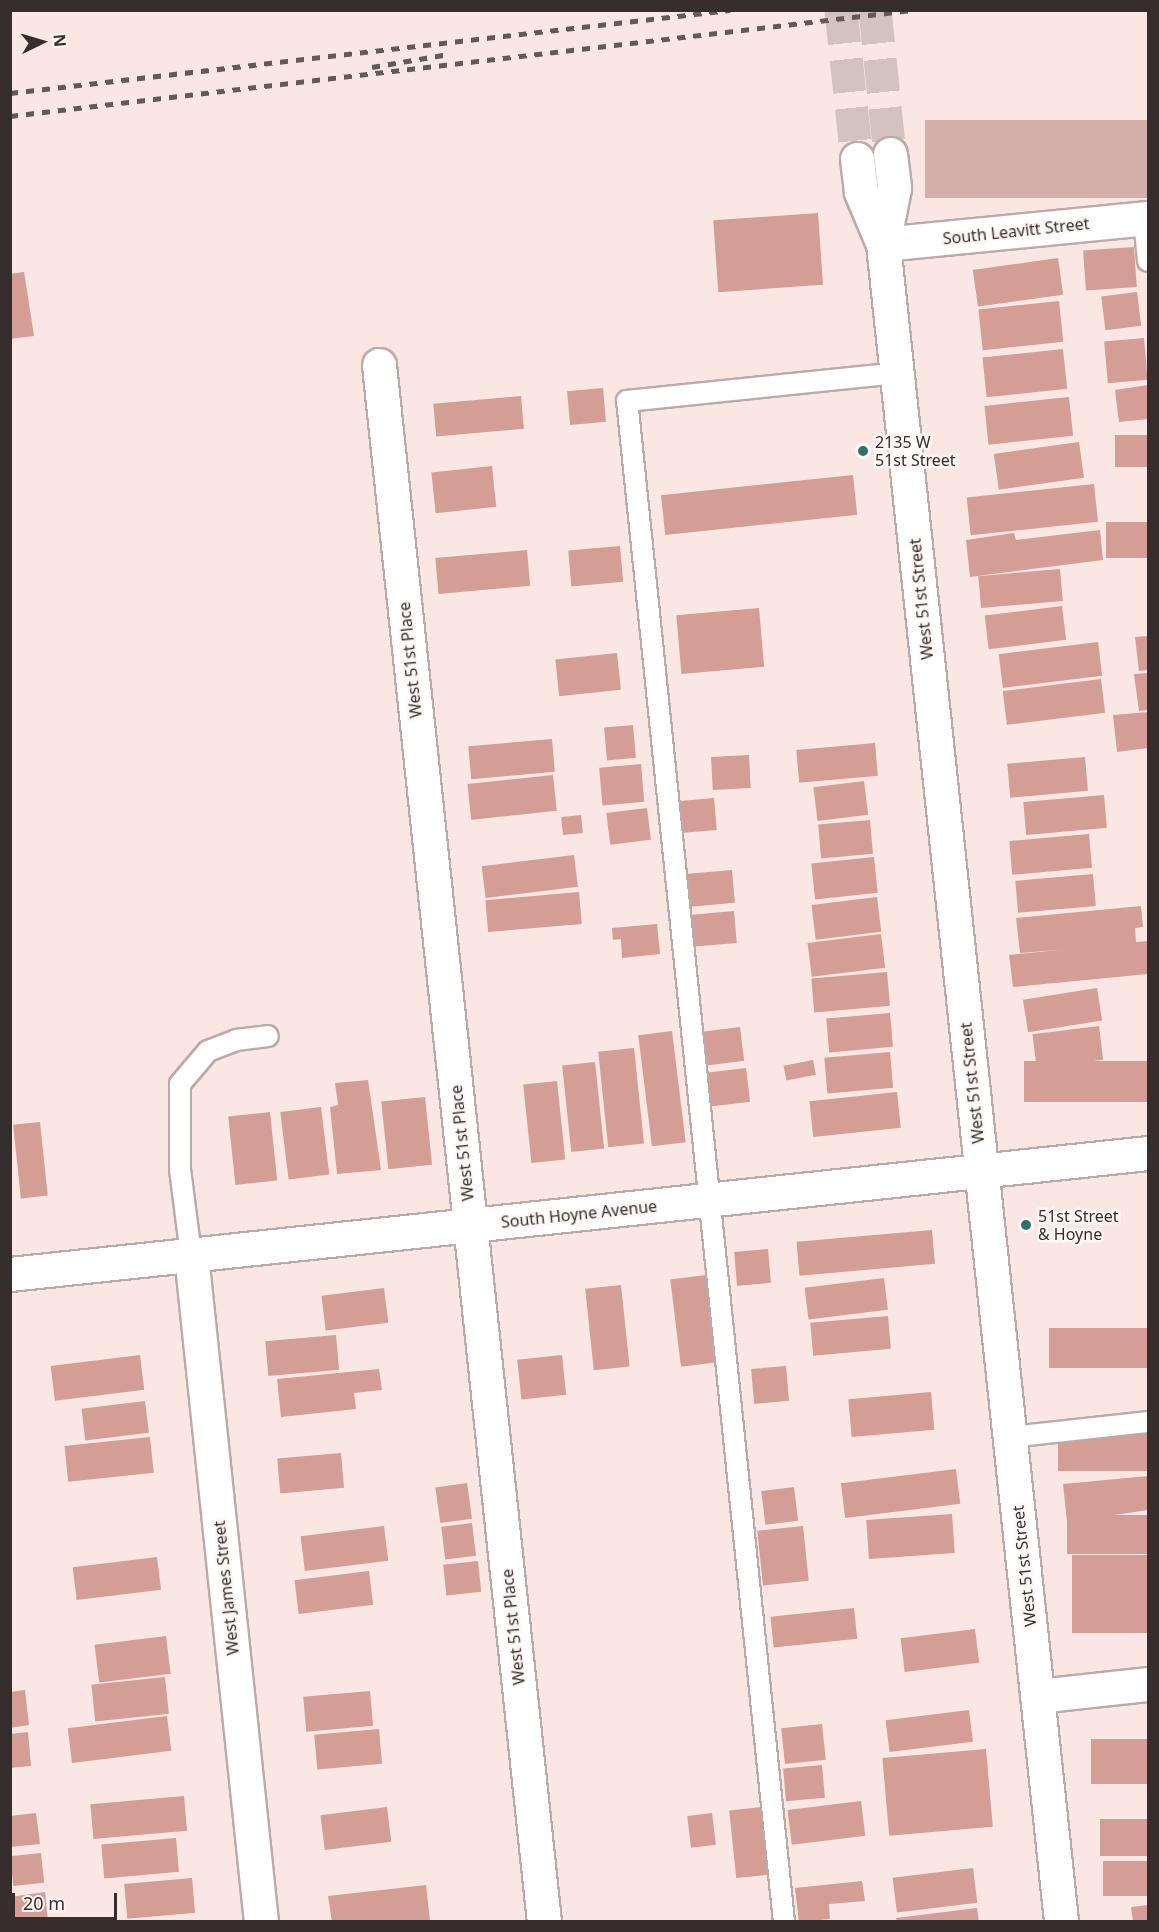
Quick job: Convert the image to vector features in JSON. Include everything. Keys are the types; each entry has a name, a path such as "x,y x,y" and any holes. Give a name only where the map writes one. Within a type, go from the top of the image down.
{"street":[{"name":"West 51st Street","path":"883,244 894,188 890,154"},
{"name":"West 51st Street","path":"856,159 861,192 883,244 1061,1922"},
{"name":"South Leavitt Street","path":"883,244 1146,218"},
{"name":"West 51st Place","path":"379,365 544,1922"},
{"name":"South Hoyne Avenue","path":"10,1274 1149,1153"},
{"name":"West James Street","path":"191,1255 261,1922"},
{"path":"1037,1696 1149,1684"}],"lane":[{"path":"1146,218 1149,261"},
{"path":"784,1922 627,401 897,373"},
{"path":"191,1255 180,1169 180,1084 208,1051 236,1040 268,1036"},
{"path":"1010,1437 1149,1422"}],"shaded area":[{"path":"925,120 1148,120 1148,198 925,198"}],"building":[{"path":"818,213 823,285 718,292 713,220"},
{"path":"1134,247 1137,287 1086,290 1083,251"},
{"path":"1058,258 1063,295 978,307 973,270"},
{"path":"24,272 34,336 10,339 10,274"},
{"path":"1137,292 1141,326 1105,330 1101,296"},
{"path":"1059,301 1063,342 983,350 978,309"},
{"path":"1144,338 1148,380 1108,383 1104,341"},
{"path":"1063,349 1067,389 987,397 982,357"},
{"path":"1148,385 1148,419 1119,422 1115,390"},
{"path":"603,388 606,422 570,425 567,391"},
{"path":"521,396 524,429 436,437 433,404"},
{"path":"1069,397 1073,436 989,445 984,406"},
{"path":"1115,435 1148,435 1148,467 1115,467"},
{"path":"1079,442 1084,478 999,490 994,454"},
{"path":"492,466 496,507 436,513 431,472"},
{"path":"853,475 857,515 665,535 661,495"},
{"path":"1094,484 1098,522 971,535 967,497"},
{"path":"1106,522 1148,522 1148,558 1106,558"},
{"path":"1100,530 1103,560 970,577 966,540 1014,533 1016,540"},
{"path":"620,546 623,582 571,586 568,551"},
{"path":"527,550 530,586 438,594 435,558"},
{"path":"1060,569 1063,601 981,608 978,576"},
{"path":"1062,606 1066,640 989,649 985,616"},
{"path":"759,608 764,667 681,674 676,615"},
{"path":"1148,636 1148,670 1139,671 1135,637"},
{"path":"1098,642 1102,676 1003,688 999,654"},
{"path":"617,653 621,690 559,696 555,659"},
{"path":"1148,673 1148,710 1139,711 1134,674"},
{"path":"1101,679 1105,713 1007,725 1003,691"},
{"path":"1148,712 1148,748 1117,752 1113,715"},
{"path":"633,725 636,758 607,760 604,728"},
{"path":"552,739 555,772 471,779 468,746"},
{"path":"875,743 878,776 799,783 796,750"},
{"path":"749,755 751,788 713,790 711,757"},
{"path":"1085,757 1088,791 1010,798 1007,764"},
{"path":"641,764 644,802 602,806 599,768"},
{"path":"553,775 557,811 471,820 467,784"},
{"path":"864,781 868,815 818,821 813,787"},
{"path":"1104,795 1107,828 1026,835 1023,802"},
{"path":"714,798 717,830 680,833 677,801"},
{"path":"647,808 651,840 610,845 606,813"},
{"path":"581,815 583,833 563,835 561,817"},
{"path":"870,820 873,854 821,858 818,825"},
{"path":"1089,834 1092,868 1012,875 1009,841"},
{"path":"574,855 578,887 486,898 482,866"},
{"path":"874,857 878,893 815,899 811,864"},
{"path":"732,870 735,903 688,907 685,874"},
{"path":"1093,874 1096,906 1018,913 1015,881"},
{"path":"579,892 582,924 488,932 485,900"},
{"path":"877,897 881,932 816,940 811,905"},
{"path":"1141,906 1143,927 1135,928 1136,942 1148,941 1148,974 1013,987 1009,955 1069,949 1020,953 1016,918"},
{"path":"734,911 737,943 695,947 692,915"},
{"path":"657,924 660,954 622,958 621,939 613,940 612,928"},
{"path":"881,934 885,968 812,977 808,943"},
{"path":"887,972 890,1006 814,1012 811,979"},
{"path":"1097,988 1102,1021 1028,1032 1023,1000"},
{"path":"890,1013 893,1047 829,1052 826,1019"},
{"path":"1099,1026 1103,1060 1037,1068 1032,1034"},
{"path":"740,1027 744,1061 706,1065 702,1032"},
{"path":"672,1031 686,1142 652,1146 638,1035"},
{"path":"634,1048 644,1143 608,1147 598,1052"},
{"path":"890,1052 893,1088 827,1094 824,1058"},
{"path":"813,1060 816,1075 786,1080 784,1066"},
{"path":"1024,1061 1148,1061 1148,1102 1024,1102"},
{"path":"595,1062 604,1149 571,1152 562,1065"},
{"path":"746,1068 750,1102 710,1107 706,1073"},
{"path":"368,1080 381,1170 337,1174 330,1107 338,1105 335,1083"},
{"path":"557,1081 565,1160 531,1163 523,1085"},
{"path":"897,1092 901,1128 813,1137 809,1101"},
{"path":"425,1097 432,1165 388,1169 381,1102"},
{"path":"321,1107 329,1174 289,1179 280,1112"},
{"path":"270,1112 277,1181 235,1185 228,1116"},
{"path":"40,1122 48,1196 21,1198 13,1125"},
{"path":"932,1230 935,1264 799,1276 797,1242"},
{"path":"768,1249 771,1283 737,1286 734,1252"},
{"path":"706,1275 717,1362 681,1367 670,1279"},
{"path":"884,1278 888,1310 808,1320 805,1288"},
{"path":"621,1285 630,1367 594,1370 585,1289"},
{"path":"384,1288 388,1323 326,1330 321,1296"},
{"path":"888,1316 891,1349 813,1356 810,1323"},
{"path":"1049,1328 1148,1328 1148,1368 1049,1368"},
{"path":"336,1335 339,1370 268,1376 265,1341"},
{"path":"140,1355 144,1390 55,1401 51,1366"},
{"path":"562,1355 566,1395 521,1399 517,1360"},
{"path":"786,1366 789,1401 754,1404 751,1369"},
{"path":"379,1369 382,1390 354,1393 356,1409 281,1417 277,1379"},
{"path":"931,1392 934,1430 852,1437 848,1399"},
{"path":"145,1401 149,1433 85,1441 81,1409"},
{"path":"1058,1434 1148,1434 1148,1471 1058,1471"},
{"path":"150,1437 154,1473 68,1482 64,1446"},
{"path":"341,1453 344,1488 280,1493 277,1459"},
{"path":"956,1469 960,1504 845,1518 841,1483"},
{"path":"1148,1476 1148,1510 1067,1522 1063,1484"},
{"path":"467,1483 472,1519 440,1523 435,1487"},
{"path":"794,1487 798,1521 765,1525 761,1491"},
{"path":"952,1514 955,1553 869,1559 866,1520"},
{"path":"1067,1515 1148,1515 1148,1554 1067,1554"},
{"path":"472,1523 476,1556 445,1560 441,1527"},
{"path":"384,1526 388,1561 305,1571 301,1536"},
{"path":"803,1526 809,1581 763,1586 757,1531"},
{"path":"1072,1555 1148,1555 1148,1633 1072,1633"},
{"path":"157,1557 161,1590 77,1600 73,1567"},
{"path":"478,1561 481,1592 446,1595 443,1565"},
{"path":"369,1571 373,1605 299,1614 295,1580"},
{"path":"854,1608 857,1639 774,1648 770,1617"},
{"path":"975,1629 979,1663 905,1672 901,1638"},
{"path":"166,1636 171,1674 99,1682 95,1645"},
{"path":"165,1677 169,1714 95,1722 91,1685"},
{"path":"25,1690 29,1725 10,1728 10,1692"},
{"path":"370,1691 373,1726 306,1732 303,1697"},
{"path":"969,1710 973,1742 890,1752 886,1720"},
{"path":"167,1716 171,1751 72,1763 68,1728"},
{"path":"822,1724 826,1760 785,1764 781,1728"},
{"path":"379,1729 382,1764 317,1770 314,1735"},
{"path":"28,1732 31,1766 10,1768 10,1734"},
{"path":"1091,1739 1148,1739 1148,1784 1091,1784"},
{"path":"986,1749 993,1827 889,1836 882,1758"},
{"path":"822,1765 825,1798 786,1801 783,1768"},
{"path":"184,1796 187,1831 93,1839 90,1804"},
{"path":"861,1801 865,1836 792,1845 788,1810"},
{"path":"387,1807 391,1842 325,1850 320,1815"},
{"path":"762,1807 769,1875 736,1878 729,1810"},
{"path":"36,1813 40,1844 10,1847 10,1816"},
{"path":"712,1813 716,1845 691,1848 687,1816"},
{"path":"1100,1819 1148,1819 1148,1856 1100,1856"},
{"path":"176,1838 179,1872 104,1878 101,1845"},
{"path":"41,1853 44,1883 13,1886 10,1856"},
{"path":"1103,1861 1148,1861 1148,1896 1103,1896"},
{"path":"973,1868 977,1903 897,1913 893,1878"},
{"path":"192,1878 195,1913 127,1919 124,1884"},
{"path":"862,1881 865,1901 829,1904 830,1919 799,1922 795,1888"},
{"path":"426,1885 430,1921 332,1922 328,1896"},
{"path":"45,1892 48,1922 11,1922 10,1897"},
{"path":"1148,1905 1148,1922 1133,1922 1131,1907"},
{"path":"977,1908 979,1922 897,1922 896,1918"}],"tunnel":[{"path":"841,10 857,159"},
{"path":"875,10 890,154"}],"railway":[{"path":"10,93 730,10"},
{"path":"10,116 912,10"},
{"path":"372,67 449,54"}],"place":[{"name":"2135 W 51st Street","path":"863,451"},
{"name":"51st Street & Hoyne","path":"1026,1225"}]}
